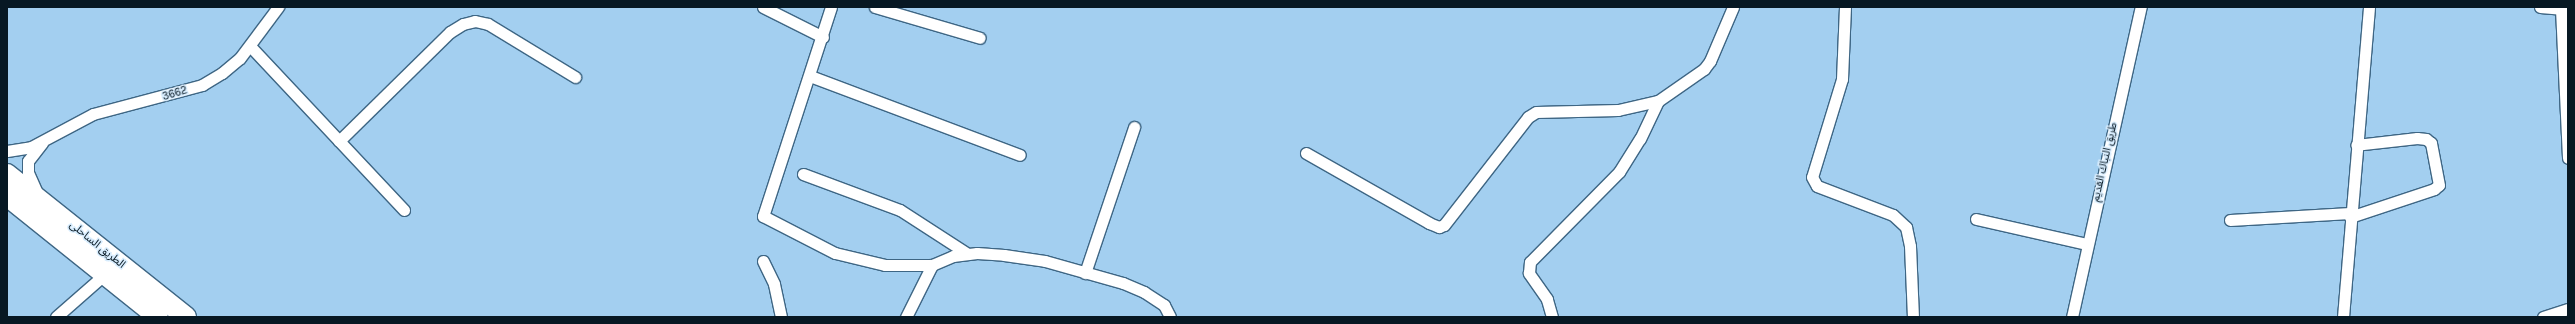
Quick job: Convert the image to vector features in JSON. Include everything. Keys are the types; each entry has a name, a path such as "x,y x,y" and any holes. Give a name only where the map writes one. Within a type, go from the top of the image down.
{"highway":[{"name":"الطريق الساحلى","path":"7,174 186,317"},
{"name":"الطريق الساحلى","path":"10,203 105,274 158,317"}],"street":[{"name":"3662","path":"7,151 22,150 46,140 93,114 202,86 222,73 250,46 278,7"},
{"path":"763,7 823,37"},
{"path":"831,7 823,37 763,216 834,253 856,260 908,267 932,265 953,256 968,254 1004,255 1045,261 1123,283 1144,292 1164,305 1170,317"},
{"path":"875,7 980,38"},
{"path":"1306,153 1429,223 1439,227 1444,225 1532,114 1542,111 1578,112 1618,110 1658,102 1707,65 1725,30 1733,7"},
{"path":"1845,7 1842,79 1812,177 1817,186 1838,196 1893,215 1906,227 1910,246 1913,317"},
{"name":"طريق النباك القديم","path":"2072,317 2087,244 2141,7"},
{"path":"2343,317 2350,215 2369,7"},
{"path":"2540,7 2564,8 2568,158"},
{"path":"339,141 450,32 463,24 476,21 488,24 575,77"},
{"path":"250,46 404,210"},
{"path":"810,76 1020,155"},
{"path":"1552,317 1547,299 1529,273 1530,262 1619,172 1640,139 1658,102"},
{"path":"1084,273 1134,127"},
{"path":"2230,220 2350,215 2434,189 2439,185 2431,143 2426,139 2417,138 2356,145"},
{"name":"3662","path":"41,200 28,173 28,161 46,140"},
{"path":"803,174 900,210 968,254"},
{"path":"1976,219 2087,244"},
{"path":"763,261 774,284 780,317"},
{"path":"906,317 932,265"},
{"path":"56,317 105,274"},
{"path":"2543,317 2568,309"}]}
